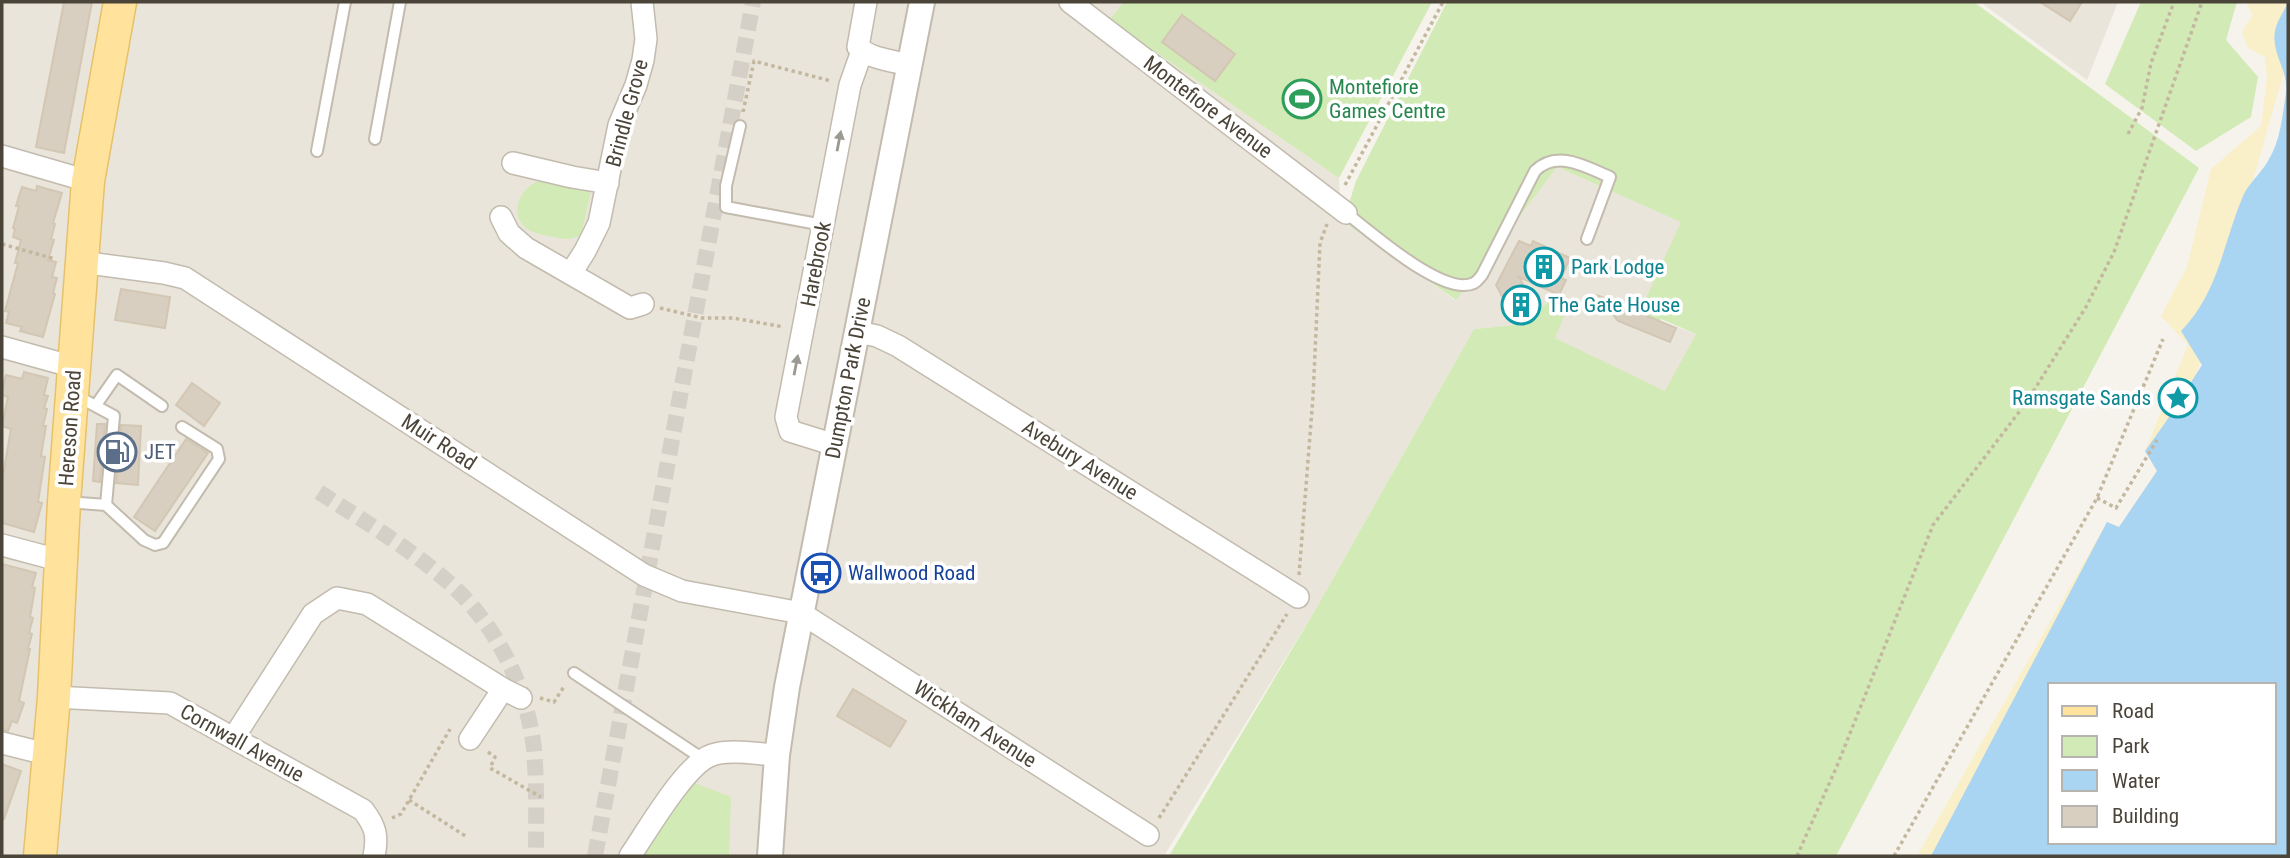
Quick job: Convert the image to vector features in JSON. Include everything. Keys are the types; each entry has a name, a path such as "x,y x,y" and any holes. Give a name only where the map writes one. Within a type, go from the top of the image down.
{"main road":[{"name":"Hereson Road","path":"40,856 54,697 64,502 81,389 81,262 88,181 120,2"}],"street":[{"name":"Brindle Grove","path":"571,273 586,251 599,223 619,125 643,60 646,38 642,2"},
{"name":"Harebrook","path":"835,444 797,435 790,431 786,417 850,85 862,51 858,47 858,41 866,2"},
{"name":"Dumpton Park Drive","path":"770,856 777,755 801,613 922,2"},
{"name":"Montefiore Avenue","path":"1069,2 1340,209"},
{"path":"862,51 910,65"},
{"path":"2,156 88,181"},
{"name":"Brindle Grove","path":"513,163 608,183"},
{"path":"501,217 509,233 526,248 630,308 643,304"},
{"name":"Muir Road","path":"81,262 185,278 643,575 682,591 801,613"},
{"name":"Avebury Avenue","path":"858,332 877,336 898,346 1298,597"},
{"path":"2,347 81,389"},
{"path":"2,545 62,561"},
{"path":"234,737 313,614 337,598 367,604 512,694 470,739"},
{"name":"Wickham Avenue","path":"801,613 1148,835"},
{"name":"Cornwall Avenue","path":"54,697 170,703 363,810 374,825"},
{"path":"2,743 50,755"},
{"path":"630,856 682,779 703,759 728,753 777,755"},
{"path":"374,825 377,844 374,856"}],"lane":[{"path":"317,151 345,2"},
{"path":"375,139 400,2"},
{"path":"740,126 726,186 726,207 824,225"},
{"path":"1340,209 1430,275 1449,283 1474,283 1482,275 1535,171 1551,160 1560,160 1576,163 1610,177 1587,239"},
{"path":"106,505 114,416 81,389 117,375 162,406"},
{"path":"64,502 106,505 144,540 155,545 163,543 220,454 217,449 182,427"},
{"path":"574,673 703,759"}],"path":[{"path":"1148,835 1298,597 1313,397 1320,243 1340,209 1443,2"},
{"path":"2128,134 2142,108 2151,63 2174,2"},
{"path":"1797,856 1837,766 1933,525 2026,403 2086,307 2114,252 2202,2"},
{"path":"740,126 754,61 850,85"},
{"path":"2,244 64,261 81,262"},
{"path":"643,304 702,318 733,318 803,331"},
{"path":"1894,856 2097,498 2163,339"},
{"path":"2097,498 2116,509 2157,440"},
{"path":"512,694 554,702 574,673"},
{"path":"374,825 401,814 450,727 495,757 490,768 541,797"},
{"path":"409,800 467,837"}],"shaded area":[{"path":"2,2 1124,2 1110,20 1339,178 1341,220 1455,300 1557,167 1682,222 1640,313 1696,334 1666,392 1554,338 1571,301 1559,295 1516,325 1474,329 1317,607 1164,856 2,856"},
{"path":"1980,2 2118,2 2087,80"}],"green space":[{"name":"Montefiore Games Centre","path":"1124,2 1432,2 1339,178 1109,20"},
{"path":"1447,2 1974,2 2199,168 1836,856 1169,856 1317,607 1474,329 1516,325 1559,295 1571,300 1555,338 1665,391 1696,334 1639,313 1681,222 1557,167 1456,300 1341,220 1346,213 1356,181"},
{"path":"2141,2 2237,2 2226,40 2258,77 2251,117 2196,151 2105,84"},
{"path":"542,180 591,191 581,235 565,239 539,234 525,227 520,220 517,212 521,196 526,189"},
{"path":"692,782 731,797 729,856 639,856"}],"sand":[{"name":"Ramsgate Sands","path":"2248,2 2288,2 2288,58 2205,346 2101,682 2048,683 2048,692 2001,856 1917,856 2107,522 2119,527 2157,471 2145,451 2188,345 2161,316 2187,267 2211,169 2261,126 2267,78 2265,57 2248,48 2242,32 2253,14 2247,6"}],"water":[{"path":"2288,2 2288,856 1931,856 2107,522 2119,527 2157,471 2145,451 2202,365 2181,331 2204,300 2219,266 2243,196 2276,145 2286,93 2285,77 2275,47 2277,23"}],"building":[{"path":"64,2 92,2 64,153 36,147"},
{"path":"2040,2 2082,2 2070,21"},
{"path":"1182,15 1235,54 1215,81 1162,42"},
{"path":"37,186 62,193 53,223 55,224 51,239 54,240 48,260 56,262 52,277 57,278 53,293 55,294 43,337 20,331 22,327 6,323 9,312 5,311 18,263 15,263 21,240 13,237 19,206 16,206 22,187 36,191"},
{"path":"1519,241 1531,246 1533,241 1570,258 1561,278 1566,280 1559,295 1519,277 1536,308 1515,320 1496,285"},
{"path":"121,289 170,297 165,328 115,320"},
{"path":"1599,296 1676,328 1670,342 1618,321"},
{"path":"24,372 48,378 44,395 48,396 44,408 47,409 43,426 46,426 41,456 45,457 38,502 42,503 34,532 2,523 2,481 11,429 2,426 8,397 2,395 2,391 6,375 22,379"},
{"path":"192,383 220,403 204,426 176,405"},
{"path":"97,424 105,424 100,482 93,481"},
{"path":"121,425 141,426 138,485 116,483"},
{"path":"186,439 208,453 155,531 134,517"},
{"path":"2,564 36,573 30,617 33,618 29,633 32,634 19,701 24,703 17,723 12,721 8,731 2,730"},
{"path":"853,689 906,721 890,747 837,716"},
{"path":"2,764 21,771 4,819 2,818"}],"tunnel":[{"path":"595,856 753,2"},
{"path":"319,492 384,534 447,581 464,597 494,636 516,679 530,725 536,776 536,856"}],"place":[{"name":"Montefiore Games Centre","path":"1302,99"},
{"name":"Park Lodge","path":"1544,267"},
{"name":"The Gate House","path":"1521,305"},
{"name":"Ramsgate Sands","path":"2178,398"},
{"name":"JET","path":"117,452"},
{"name":"Wallwood Road","path":"821,573"}]}
